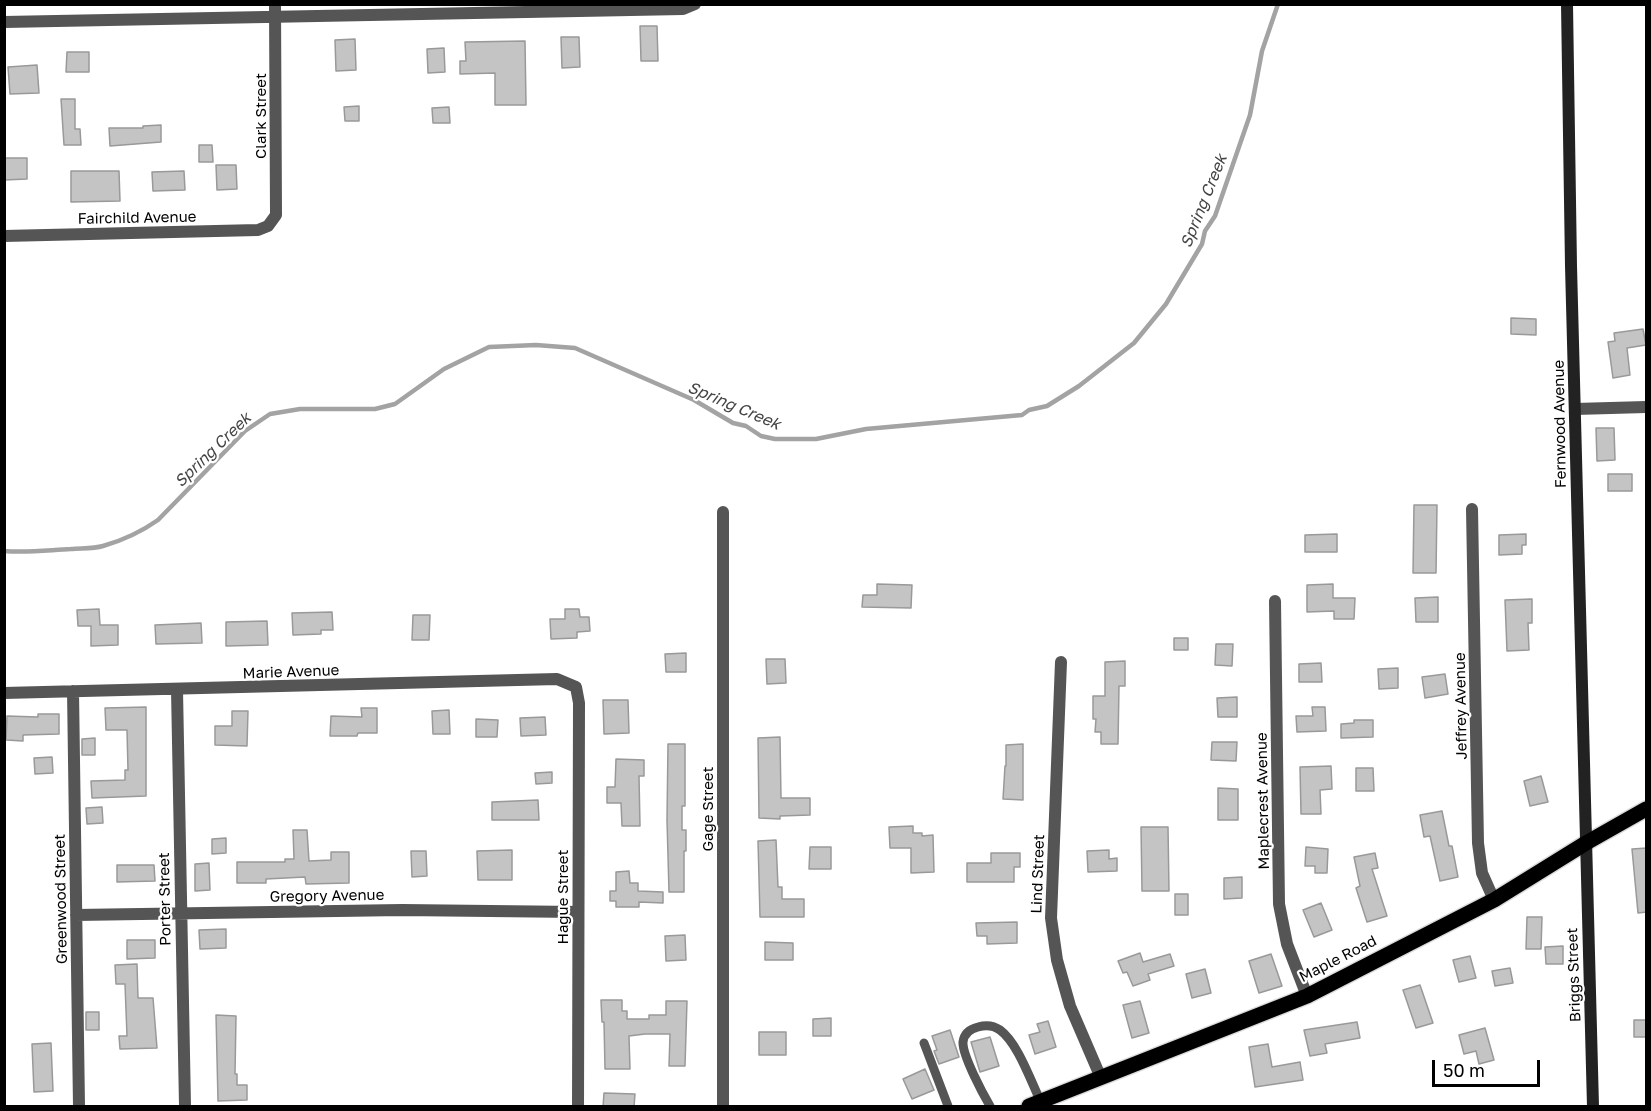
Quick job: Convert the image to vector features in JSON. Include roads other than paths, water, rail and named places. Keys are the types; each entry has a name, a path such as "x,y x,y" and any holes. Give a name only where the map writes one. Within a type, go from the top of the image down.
{"main road":[{"name":"Maple Road","path":"1035,1104 1306,996 1494,900 1586,843 1647,809"}],"street":[{"path":"4,22 275,10 683,9 695,4"},
{"name":"Fernwood Avenue","path":"1566,4 1586,843"},
{"name":"Clark Street","path":"268,226 276,215 275,10"},
{"name":"Fairchild Avenue","path":"4,236 258,230 268,226"},
{"path":"1575,409 1647,407"},
{"name":"Jeffrey Avenue","path":"1472,508 1478,843 1482,873 1494,900"},
{"name":"Gage Street","path":"723,512 723,1107"},
{"name":"Maplecrest Avenue","path":"1275,601 1279,904 1287,944 1306,996"},
{"name":"Lind Street","path":"1061,662 1051,918 1057,960 1070,1006 1101,1078"},
{"name":"Marie Avenue","path":"4,693 557,679 576,687"},
{"name":"Hague Street","path":"576,687 579,703 578,1107"},
{"name":"Porter Street","path":"177,690 185,1107"},
{"name":"Greenwood Street","path":"73,691 79,1107"},
{"name":"Briggs Street","path":"1586,843 1593,1107"},
{"name":"Gregory Avenue","path":"76,915 402,910 578,912"}],"lane":[{"path":"990,1107 965,1054 963,1042 969,1030 991,1025 1000,1030 1013,1044 1035,1104"},
{"path":"924,1043 948,1107"}],"waterway":[{"name":"Spring Creek","path":"4,551 30,552 95,548 111,544 139,532 158,520 245,431 270,414 300,409 375,409 395,404 444,369 489,347 536,345 575,348 694,400 733,423 746,426 761,436 775,439 816,439 866,429 1022,415 1029,410 1047,406 1079,386 1134,343 1166,304 1202,244 1205,231 1215,216 1250,115 1262,51 1278,4"}]}
